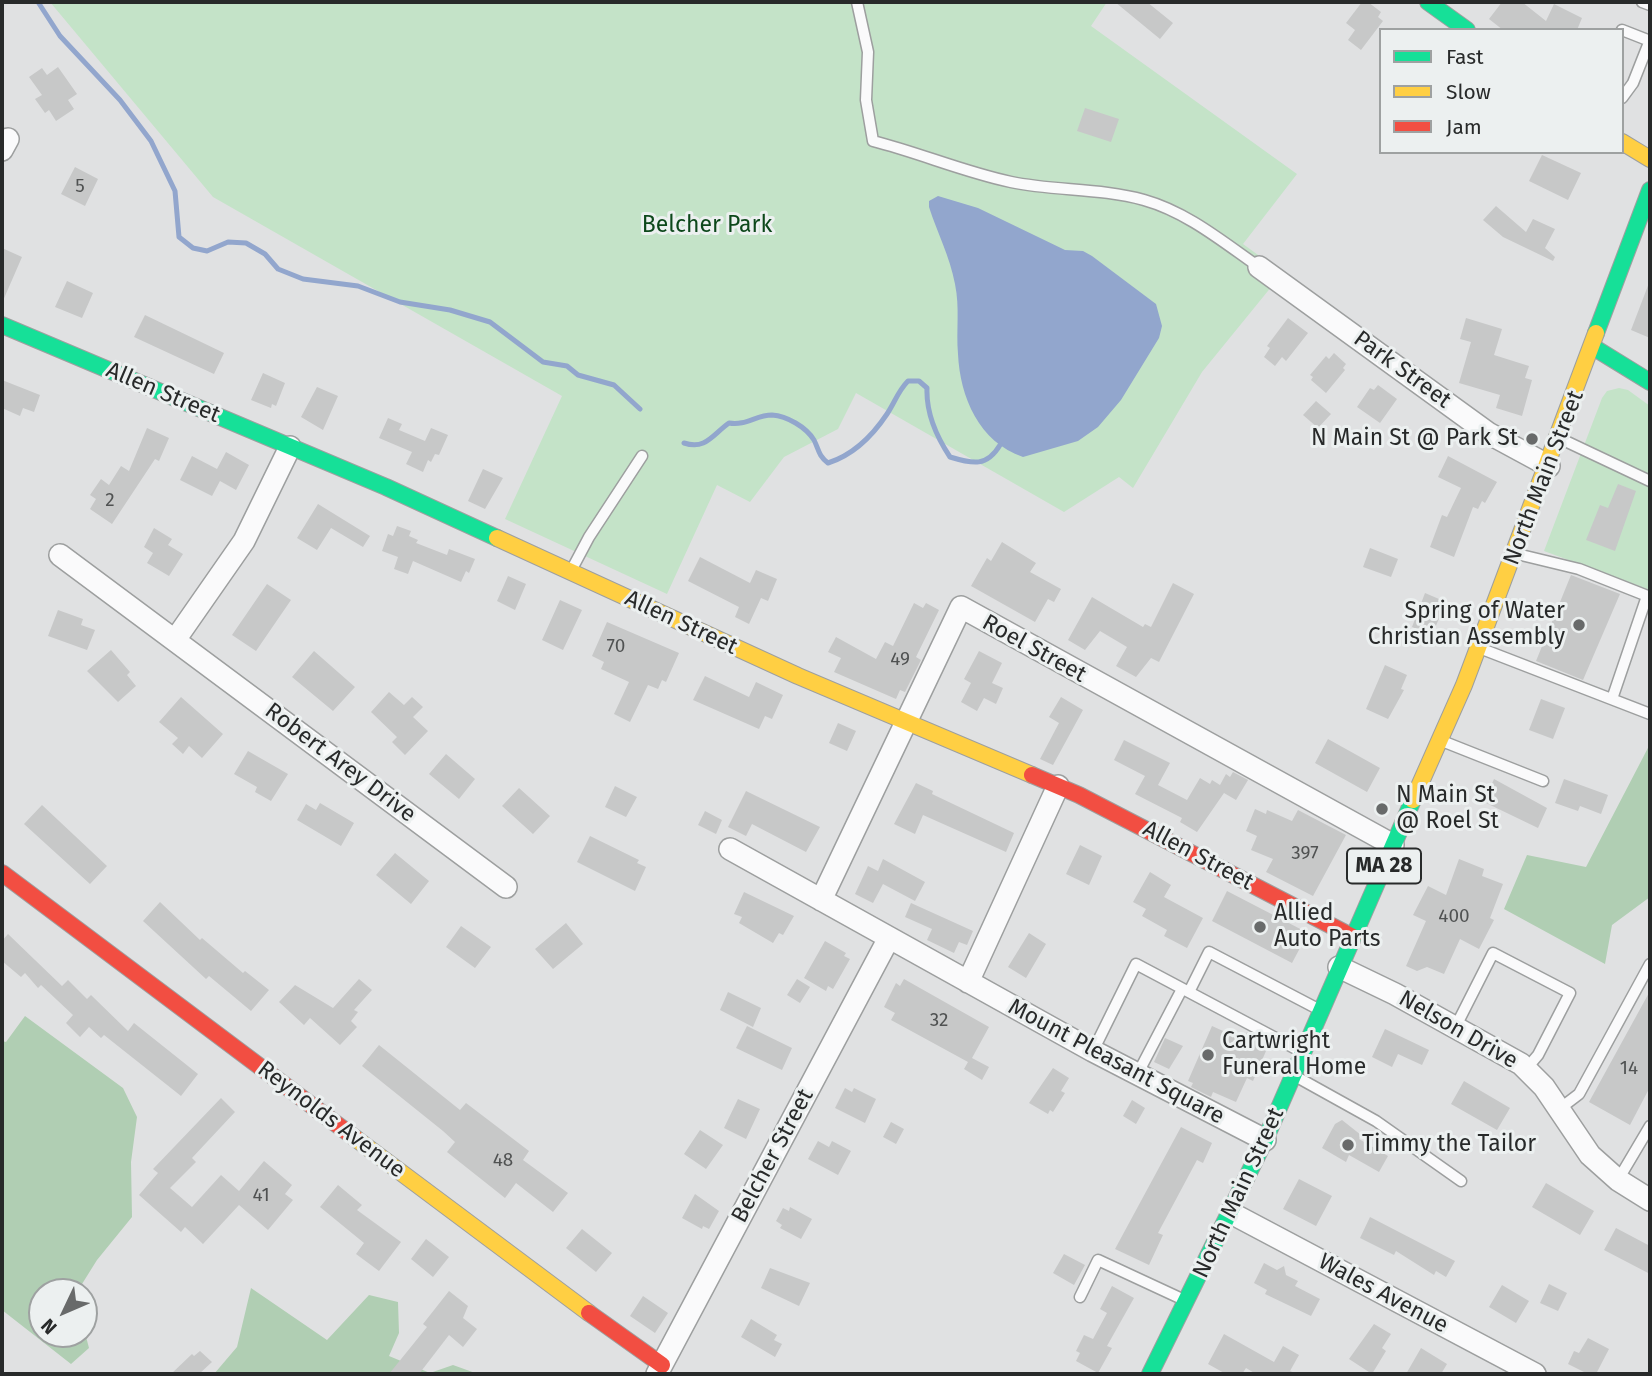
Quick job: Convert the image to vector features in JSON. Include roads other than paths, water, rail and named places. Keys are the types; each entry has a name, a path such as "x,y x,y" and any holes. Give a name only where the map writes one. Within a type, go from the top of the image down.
{"street":[{"path":"1428,2 1464,28"},
{"path":"1624,143 1650,159"},
{"name":"North Main Street","path":"1150,1374 1265,1140 1479,648 1593,347 1646,218 1650,190"},
{"name":"Park Street","path":"1259,267 1488,433 1549,466"},
{"name":"Allen Street","path":"2,325 404,495 905,722 1058,786 1120,815 1353,937"},
{"path":"1593,347 1650,382"},
{"path":"175,640 244,541 289,447"},
{"name":"Robert Arey Drive","path":"60,555 506,887"},
{"name":"Roel Street","path":"821,900 961,607 1393,845"},
{"path":"968,982 1058,786"},
{"name":"Mount Pleasant Square","path":"730,849 1093,1051 1265,1140"},
{"name":"Reynolds Avenue","path":"2,873 636,1349 660,1370"},
{"name":"Belcher Street","path":"660,1370 889,938"},
{"name":"Nelson Drive","path":"1339,967 1456,1026 1526,1069 1538,1080 1581,1145 1618,1180 1650,1199"},
{"name":"Wales Avenue","path":"1231,1213 1535,1374"}],"lane":[{"path":"857,2 868,52 866,100 873,141 917,152 965,171 1014,183 1142,200 1172,210 1259,267"},
{"path":"1642,2 1650,5"},
{"path":"1624,31 1650,41 1633,83 1624,95"},
{"path":"1559,438 1650,481"},
{"path":"571,572 589,537 642,456"},
{"path":"1516,553 1579,569 1648,596 1612,699"},
{"path":"1479,648 1650,714"},
{"path":"1440,740 1543,780"},
{"path":"1137,1074 1209,952 1320,1011"},
{"path":"1456,1026 1493,953 1570,993 1538,1055 1526,1069"},
{"path":"1093,1051 1136,964 1302,1053"},
{"path":"1558,1110 1579,1094 1650,964"},
{"path":"1293,1075 1376,1121 1461,1181"},
{"path":"1618,1180 1650,1126"},
{"path":"1080,1297 1098,1260 1187,1301"}],"water":[{"path":"938,196 978,208 1065,250 1083,251 1156,304 1162,326 1159,338 1121,400 1098,427 1078,441 1023,457 995,441 975,416 968,402 960,370 953,274 929,207 929,201"}],"waterway":[{"path":"38,2 60,36 120,100 151,141 175,191 179,237 193,248 207,251 228,242 246,243 265,254 278,269 303,279 358,286 400,302 450,310 490,322 543,362 567,366 578,375 614,385 640,409"},
{"path":"684,443 698,445 729,423 741,423 772,415 790,420 806,431 828,463 846,455 869,437 908,381 919,381 927,388 933,424 950,457 979,462 990,457 1000,445"}],"place":[{"name":"N Main St @ Park St","path":"1532,439"},
{"name":"Spring of Water Christian Assembly","path":"1579,625"},
{"name":"N Main St @ Roel St","path":"1382,809"},
{"name":"Allied Auto Parts","path":"1260,927"},
{"name":"Cartwright Funeral Home","path":"1208,1055"},
{"name":"Timmy the Tailor","path":"1348,1145"}],"park label":[{"name":"Belcher Park","path":"707,226"}]}
